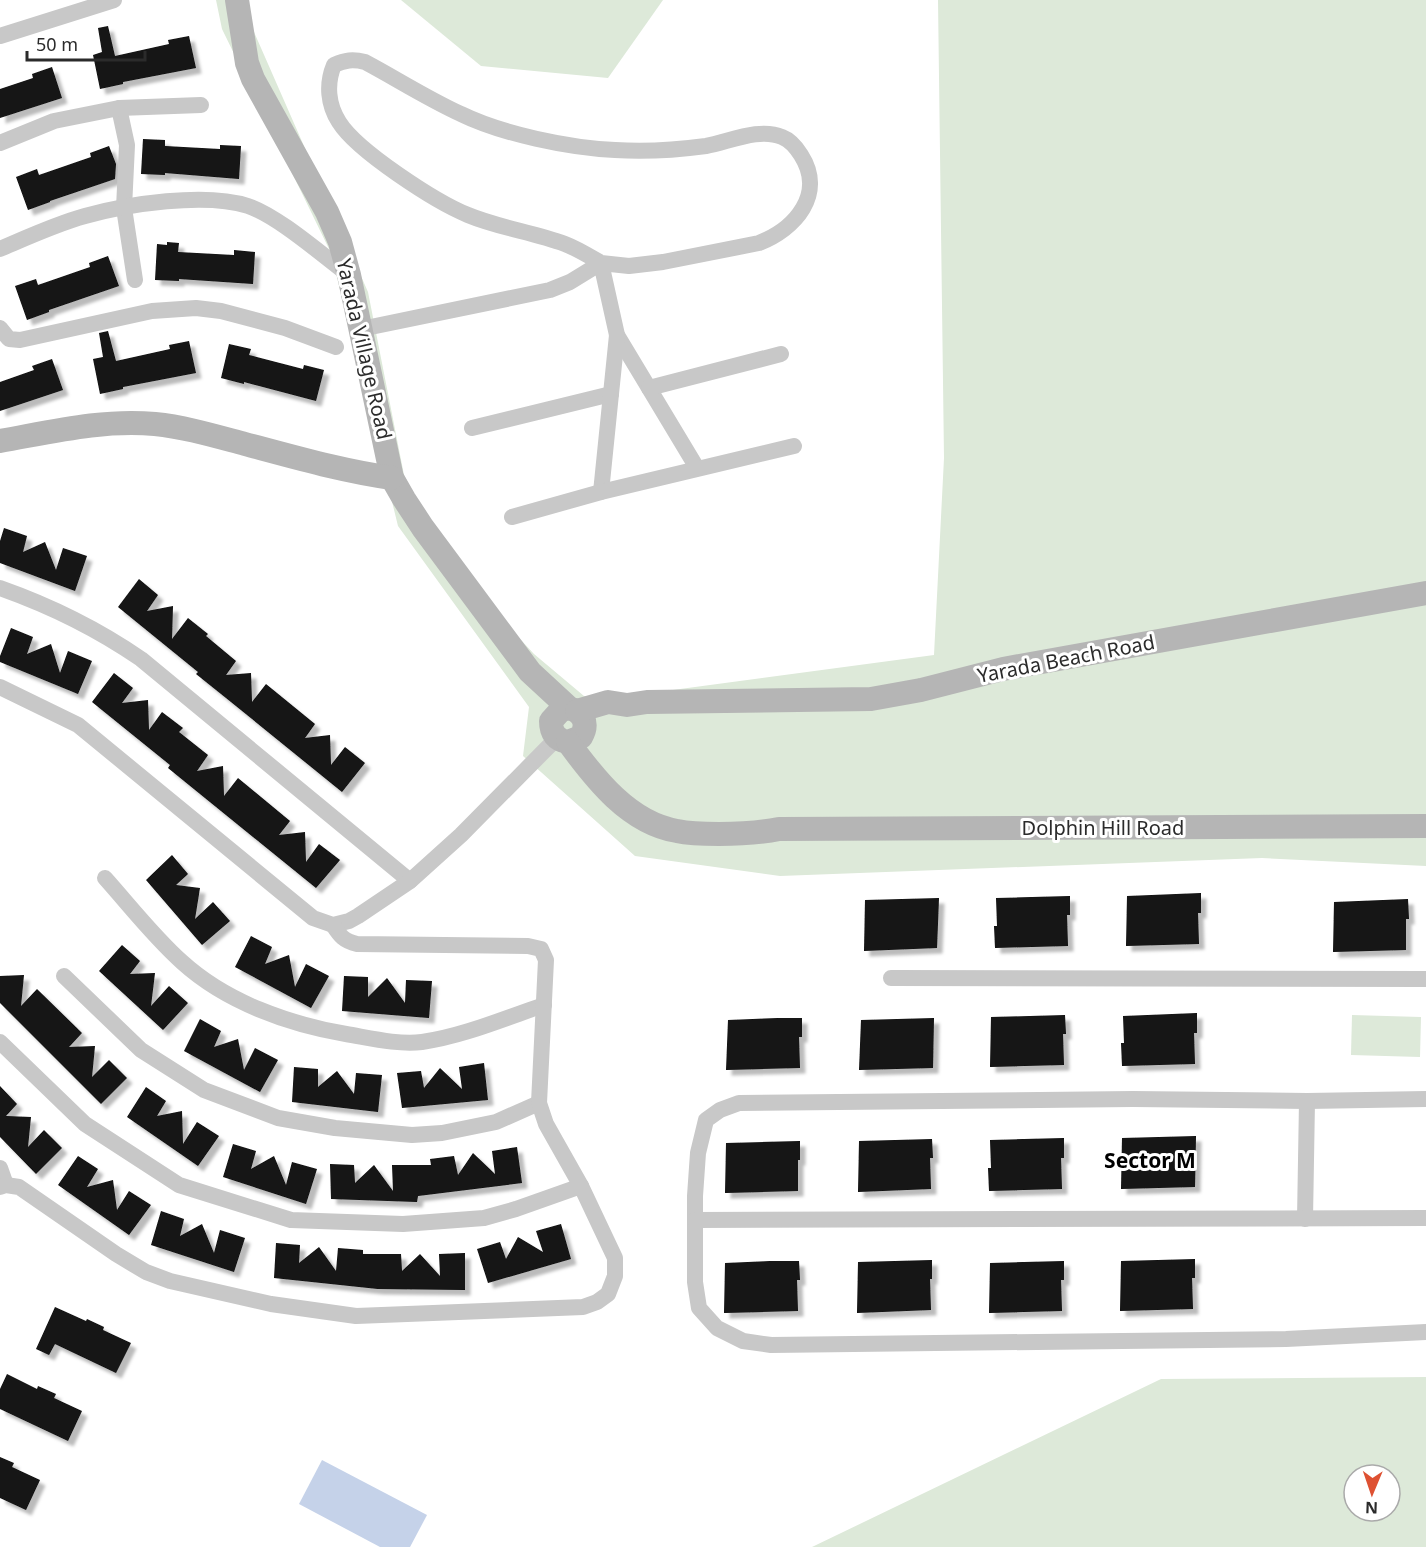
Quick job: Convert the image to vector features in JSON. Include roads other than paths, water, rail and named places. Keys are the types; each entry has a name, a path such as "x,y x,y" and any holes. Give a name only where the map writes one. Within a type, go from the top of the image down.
{"street":[{"path":"0,36 114,0"},
{"name":"Yarada Village Road","path":"237,0 247,63 253,79 327,212 340,242 392,478 423,528 570,725"},
{"path":"361,329 550,290 570,282 602,263 629,266 663,262 759,243 772,238 798,218 807,201 810,184 804,160 796,147 783,137 757,134 706,146 670,150 614,150 540,140 461,115 365,62 354,59 334,66 329,76 328,88 338,122 366,151 459,211 564,244 602,263"},
{"path":"0,143 54,121 119,108 201,105"},
{"path":"119,108 127,145 124,208 135,280"},
{"path":"0,249 85,216 124,208 201,199 248,206 273,219 349,275"},
{"path":"600,492 617,335 602,263"},
{"path":"0,328 9,339 20,340 152,311 196,308 221,311 285,328 336,347"},
{"path":"617,335 697,468"},
{"path":"650,388 781,354"},
{"path":"472,428 610,394"},
{"path":"0,441 96,425 156,424 204,433 360,474 392,478"},
{"path":"512,517 600,492 794,446"},
{"path":"0,588 32,599 74,618 107,636 141,659 410,881"},
{"name":"Yarada Beach Road","path":"570,725 608,702 627,705 647,702 871,699 921,690 1003,669 1426,593"},
{"path":"0,687 78,725 313,918 333,925 347,942 528,946 541,949 546,960 539,1103 546,1124 581,1186 615,1258 615,1276 608,1294 597,1302 583,1307 356,1316 271,1304 170,1281 146,1272 19,1187 3,1186 0,1168"},
{"path":"333,925 358,916 410,881 461,835 570,725"},
{"name":"Dolphin Hill Road","path":"570,725 618,782 662,814 687,821 756,822 779,829 1426,826"},
{"path":"105,878 180,961 201,978 244,1003 304,1026 382,1040 421,1042 460,1033 544,1005"},
{"path":"64,976 141,1050 204,1090 278,1118 335,1128 412,1135 442,1133 496,1122 539,1103"},
{"path":"891,978 1426,979"},
{"path":"0,1042 85,1124 178,1185 291,1220 404,1224 484,1218 581,1186"},
{"path":"1426,1099 739,1103 720,1110 706,1120 698,1153 695,1220 695,1282 699,1308 717,1328 743,1341 771,1345 1286,1339 1426,1332"},
{"path":"1305,1219 1307,1101"},
{"path":"695,1220 1426,1218"}],"water":[{"path":"322,1460 427,1515 410,1547 380,1547 299,1504"}],"district":[{"name":"Sector M","path":"1150,1161"}]}
